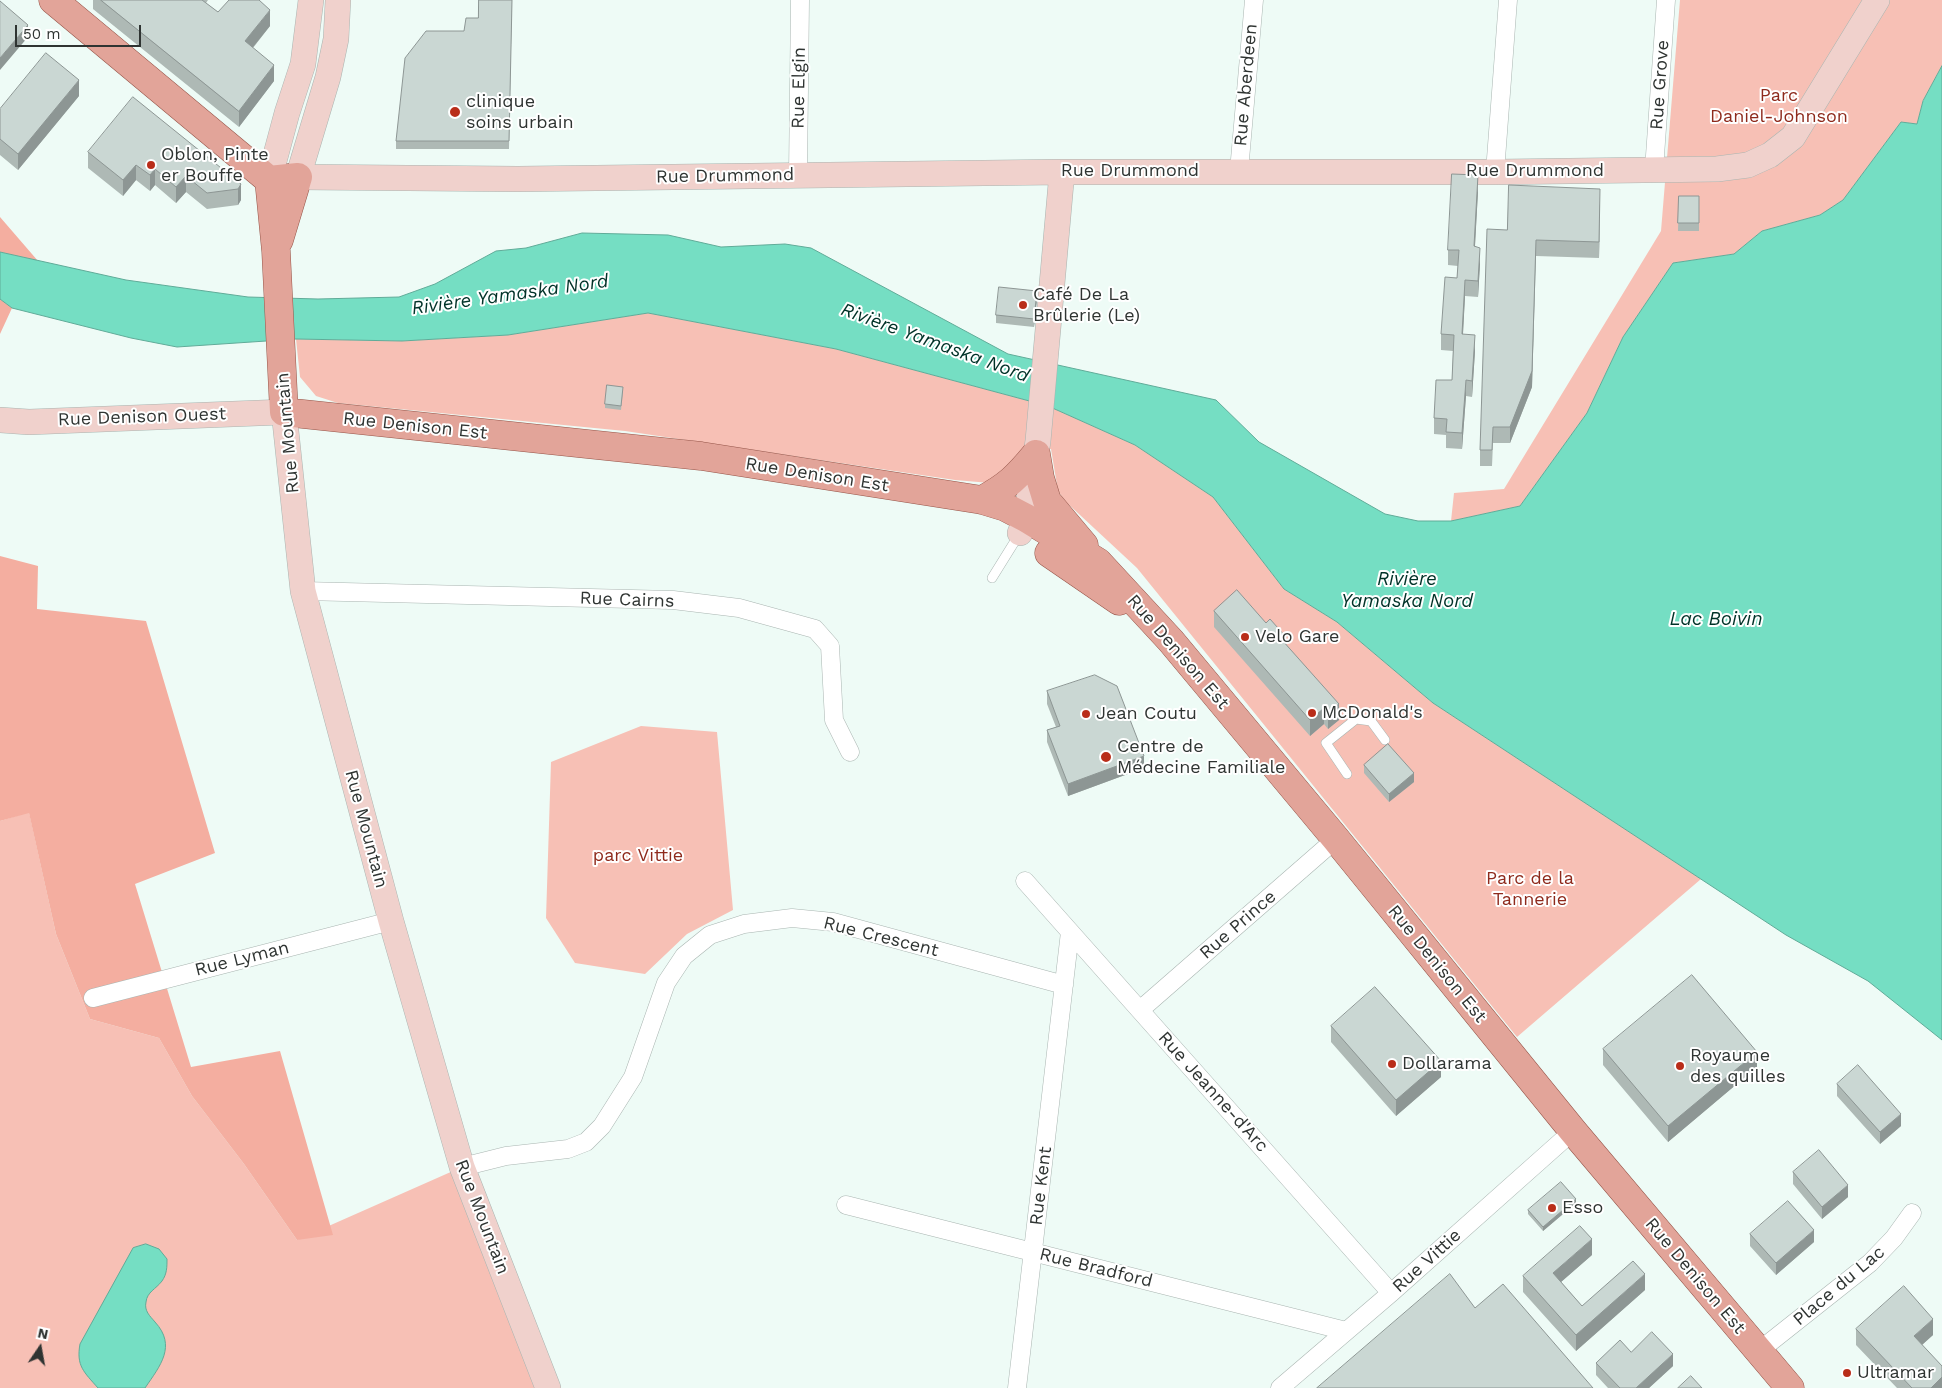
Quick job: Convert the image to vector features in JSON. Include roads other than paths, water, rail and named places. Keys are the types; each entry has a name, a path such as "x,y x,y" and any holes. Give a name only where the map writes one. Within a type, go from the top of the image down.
{"main road":[{"path":"53,0 269,180 298,177"},
{"name":"Rue Mountain","path":"276,251 298,177"},
{"name":"Rue Mountain","path":"269,180 276,251 284,412"},
{"name":"Rue Denison Est","path":"284,412 702,456 982,500 1005,508 1023,525 1098,562 1160,630 1336,839 1573,1131 1790,1388"},
{"path":"982,500 1003,488 1018,475 1037,447"},
{"path":"1037,447 1040,478 1047,501 1098,562"},
{"path":"894,487 970,512 1023,525 1160,630"}],"street":[{"path":"269,180 302,64 311,0"},
{"path":"298,177 328,77 336,39 338,0"},
{"name":"Rue Elgin","path":"798,175 800,0"},
{"name":"Rue Aberdeen","path":"1239,170 1254,0"},
{"path":"1495,172 1508,0"},
{"name":"Rue Grove","path":"1654,170 1666,0"},
{"name":"Rue Drummond","path":"298,177 518,179 1239,170 1495,172 1717,169 1748,165 1770,155 1793,137 1877,0"},
{"path":"1023,525 1037,447 1062,172"},
{"name":"Rue Denison Ouest","path":"0,420 29,422 284,412"},
{"name":"Rue Mountain","path":"284,412 303,591 391,921 462,1167 548,1388"},
{"name":"Rue Cairns","path":"303,591 673,600 739,608 815,628 830,646 834,720 850,752"},
{"name":"Rue Prince","path":"1140,1010 1336,839"},
{"path":"1025,881 1070,932 1064,985"},
{"name":"Rue Crescent","path":"462,1167 506,1156 568,1149 586,1142 602,1126 633,1077 666,983 684,956 710,935 744,924 792,918 833,922 1064,985"},
{"name":"Rue Lyman","path":"93,998 391,921"},
{"name":"Rue Jeanne-d'Arc","path":"1070,932 1391,1293"},
{"name":"Rue Kent","path":"1017,1388 1064,985"},
{"name":"Rue Vittie","path":"1280,1388 1391,1293 1573,1131"},
{"name":"Rue Bradford","path":"846,1205 1346,1331"},
{"name":"Place du Lac","path":"1758,1351 1870,1263 1894,1238 1912,1213"}],"lane":[{"path":"992,578 1023,525"},
{"path":"1348,774 1326,743 1356,719 1372,721 1385,740"}],"water":[{"name":"Lac Boivin","path":"1942,66 1942,1040 1868,981 1786,935 1433,703 1337,622 1284,589 1213,497 1135,445 1048,406 836,349 648,313 508,335 402,341 296,339 177,347 131,338 12,308 0,299 0,252 126,280 248,297 318,299 399,297 435,284 496,251 526,248 582,233 668,235 721,247 785,244 811,248 1008,354 1216,400 1259,442 1385,514 1418,521 1451,521 1520,506 1587,413 1623,337 1673,263 1734,254 1762,231 1820,215 1843,200 1901,122 1917,124 1923,101"},
{"path":"146,1244 159,1249 167,1259 165,1276 148,1296 146,1305 148,1313 162,1331 165,1339 164,1356 161,1364 145,1388 98,1388 82,1368 79,1358 80,1344 133,1248"}],"place":[{"name":"clinique soins urbain","path":"455,112"},
{"name":"Oblon, Pinte er Bouffe","path":"151,165"},
{"name":"Café De La Brûlerie (Le)","path":"1023,305"},
{"name":"Velo Gare","path":"1245,637"},
{"name":"McDonald's","path":"1312,713"},
{"name":"Jean Coutu","path":"1086,714"},
{"name":"Centre de Médecine Familiale","path":"1106,757"},
{"name":"Dollarama","path":"1392,1064"},
{"name":"Royaume des quilles","path":"1680,1066"},
{"name":"Esso","path":"1552,1208"},
{"name":"Ultramar","path":"1847,1373"}],"park label":[{"name":"Parc Daniel-Johnson","path":"1779,106"},
{"name":"parc Vittie","path":"638,856"},
{"name":"Parc de la Tannerie","path":"1530,890"}],"water label":[{"name":"Rivière Yamaska Nord","path":"510,295"},
{"name":"Rivière Yamaska Nord","path":"935,343"},
{"name":"Rivière Yamaska Nord","path":"1407,590"}]}
